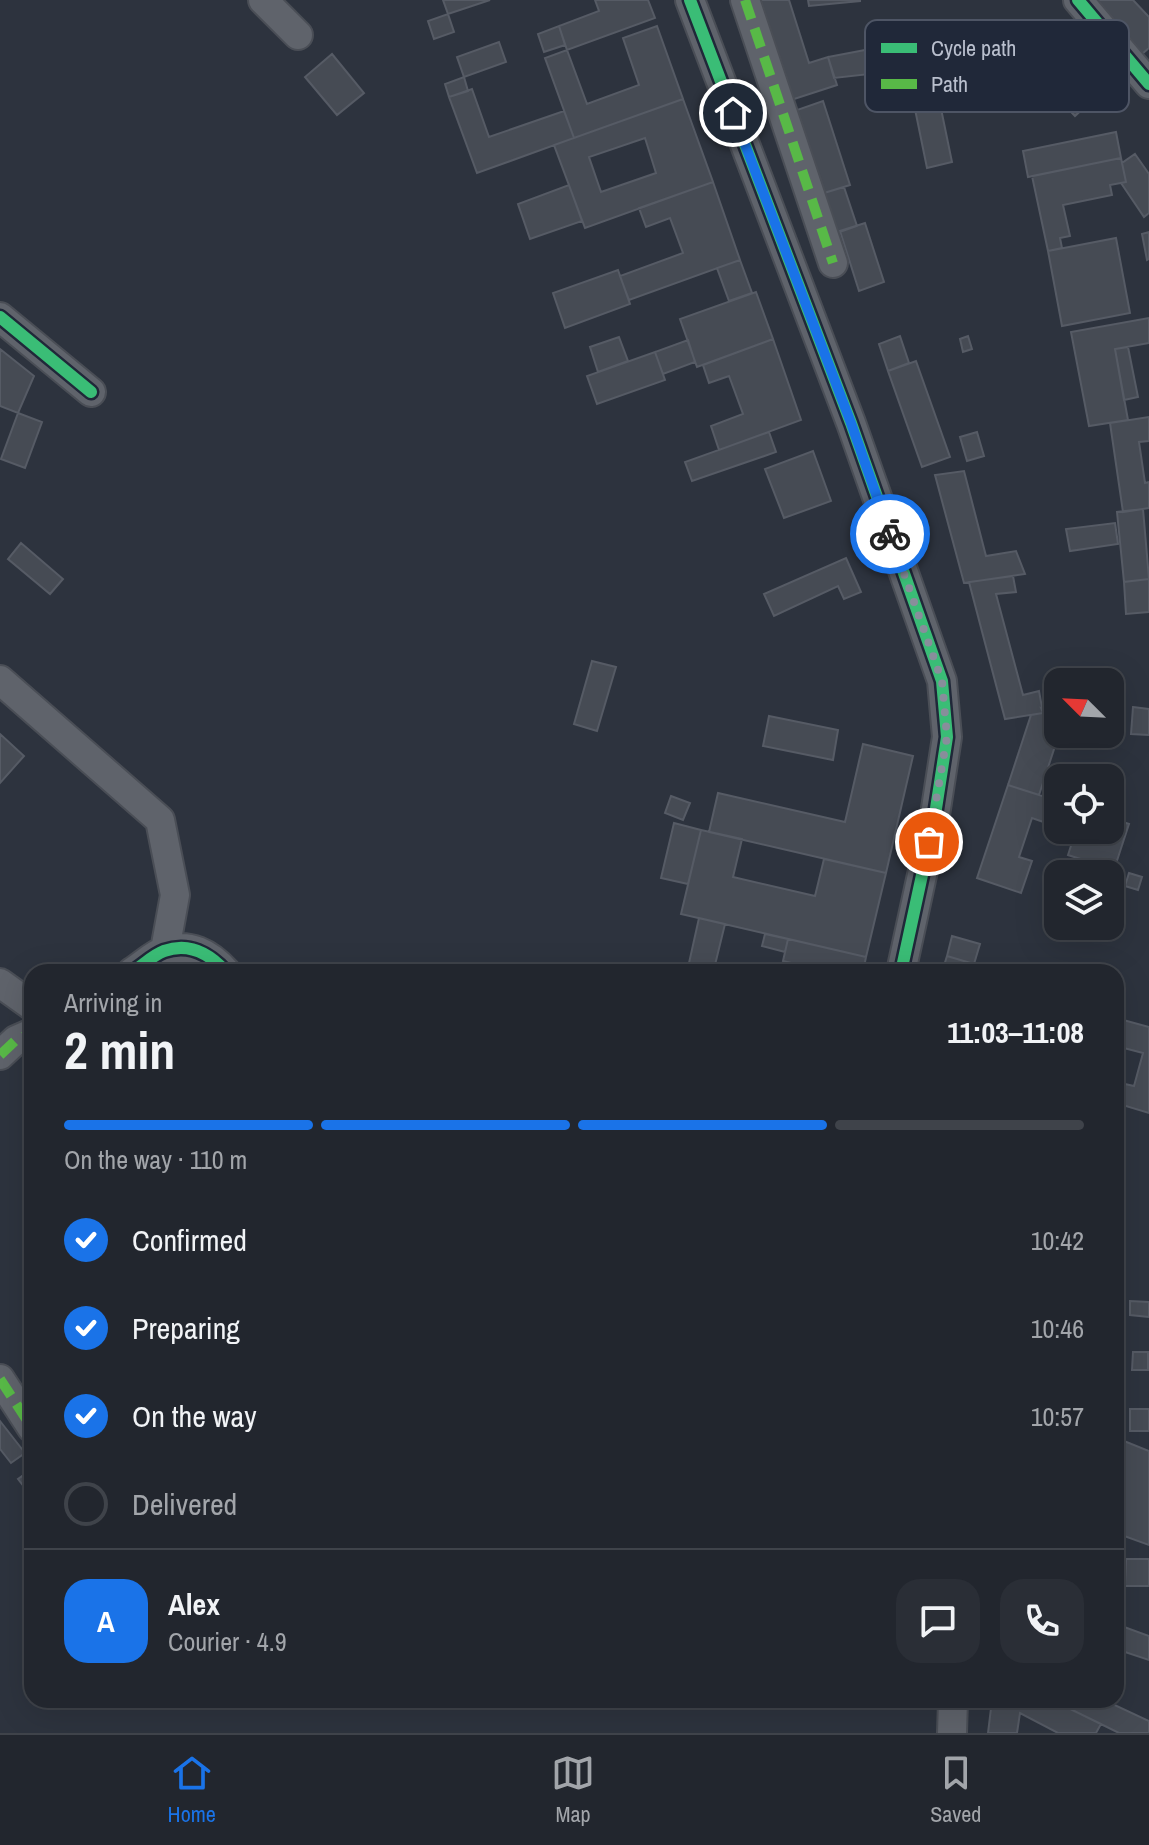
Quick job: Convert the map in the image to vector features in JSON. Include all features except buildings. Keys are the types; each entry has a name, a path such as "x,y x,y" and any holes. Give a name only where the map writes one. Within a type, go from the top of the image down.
{"street":[{"path":"263,0 298,35"},
{"path":"690,0 851,423 942,681 947,737 935,815 903,964"},
{"path":"745,0 833,263"},
{"path":"1078,0 1095,20"},
{"path":"1129,60 1149,84"},
{"path":"0,317 91,392"},
{"path":"0,680 160,820 175,895 165,950"},
{"path":"144,964 165,950 196,949 213,957 219,964"},
{"path":"0,983 24,1000"},
{"path":"0,1055 24,1036"},
{"path":"0,1379 24,1416"},
{"path":"952,1733 953,1708"}],"marked path":[{"path":"745,0 833,263"},
{"path":"0,1055 24,1036"},
{"path":"0,1379 24,1416"}],"cycle path":[{"path":"690,0 851,423 942,681 947,737 935,815 903,964"},
{"path":"1078,0 1095,20"},
{"path":"1129,60 1149,84"},
{"path":"0,317 91,392"},
{"path":"144,964 160,953 182,948 198,951 217,964"}],"way so far":[{"path":"890,534 942,681 947,737 929,842"}],"route":[{"path":"733,113 890,534"}]}
